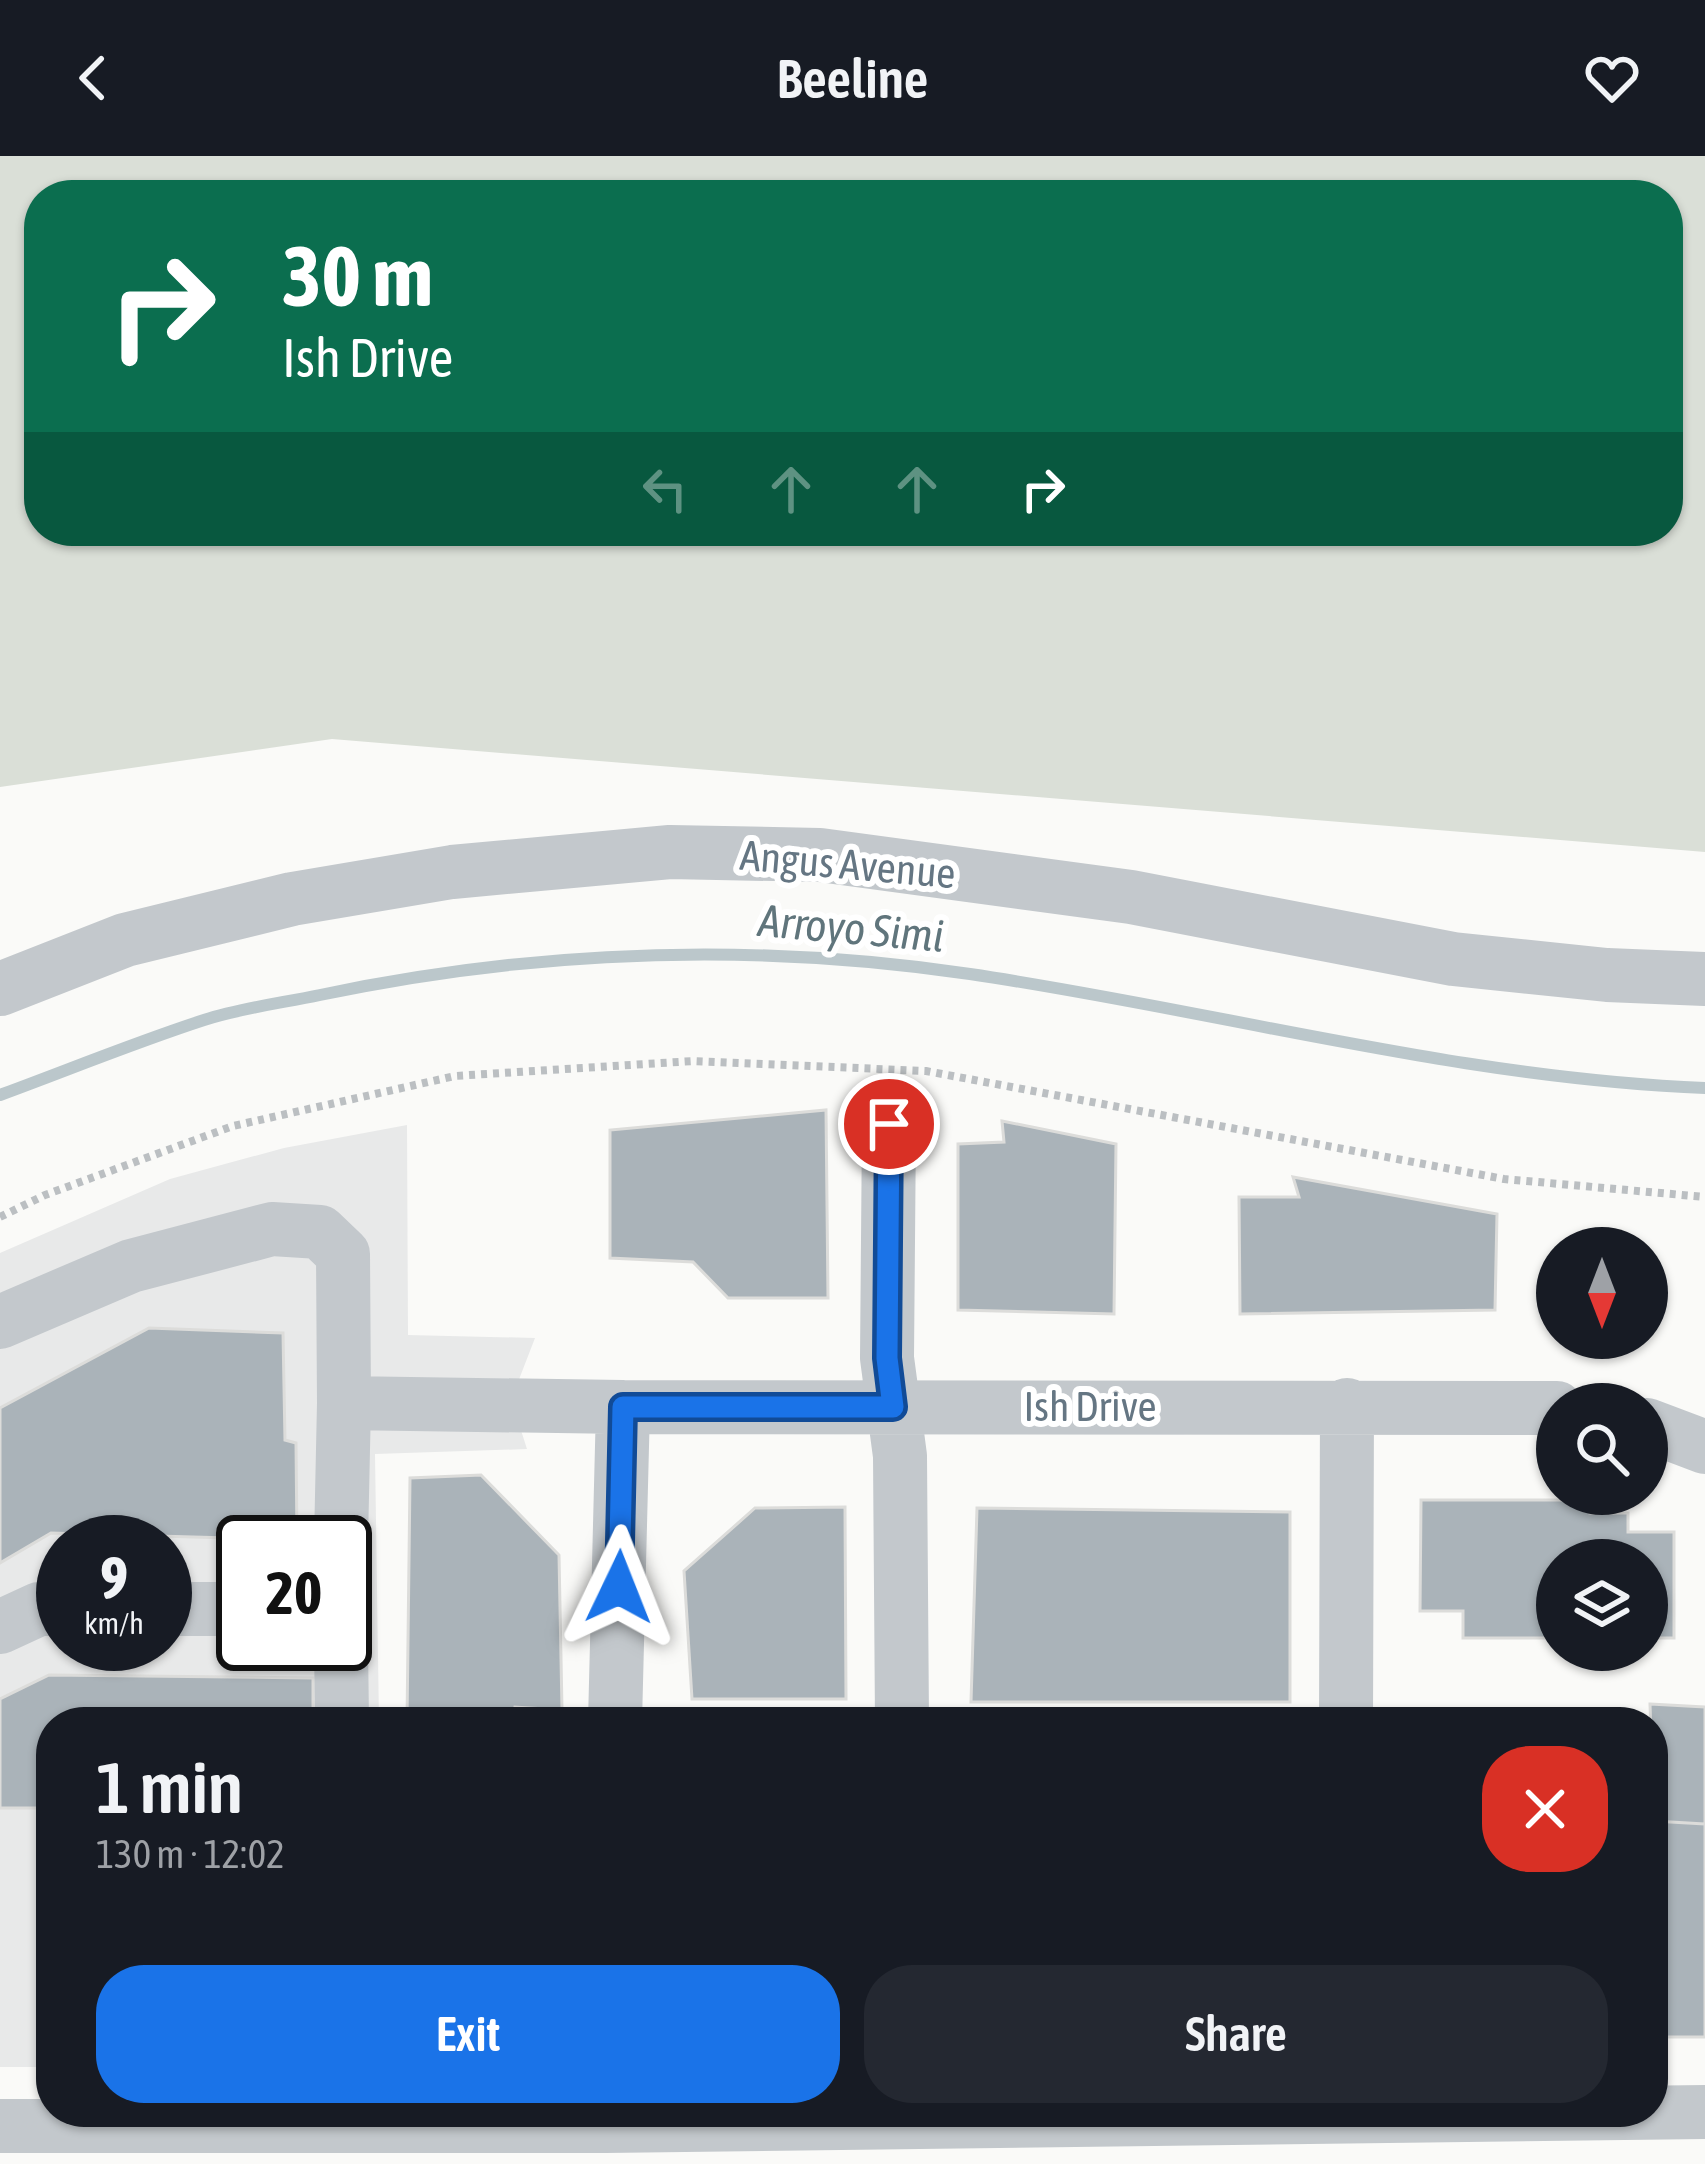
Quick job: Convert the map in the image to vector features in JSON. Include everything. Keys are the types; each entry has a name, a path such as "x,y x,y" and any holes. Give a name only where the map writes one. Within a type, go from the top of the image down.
{"street":[{"name":"Angus Avenue","path":"0,989 125,940 292,899 452,872 670,852 840,857 1131,897 1453,959 1606,975 1705,979"},
{"path":"889,1124 887,1358 900,1456 902,1707"},
{"path":"0,1322 131,1265 272,1229 320,1232 343,1254 342,1515"},
{"name":"Ish Drive","path":"344,1403 1536,1408"},
{"path":"1346,1707 1347,1405"},
{"path":"615,1707 623,1407"},
{"path":"1668,1433 1705,1447"},
{"path":"0,1627 36,1611"},
{"path":"341,1671 342,1707"},
{"path":"1668,2112 1705,2112"},
{"path":"0,2126 36,2125"},
{"path":"773,2127 1087,2142 1245,2127"}],"shaded area":[{"path":"0,156 1705,156 1705,852 332,739 0,787"},
{"path":"407,1125 408,1335 535,1338 518,1382 518,1421 527,1449 375,1454 379,1707 36,1707 36,2067 0,2067 0,1253 170,1179 284,1148"}],"building":[{"path":"826,1110 828,1298 728,1298 693,1262 610,1258 610,1130"},
{"path":"1002,1121 1116,1144 1114,1314 958,1310 958,1144 1004,1142"},
{"path":"1293,1177 1497,1214 1495,1310 1240,1314 1239,1197 1299,1197"},
{"path":"149,1328 283,1333 285,1440 296,1443 297,1515 216,1515 216,1538 192,1537 192,1515 36,1515 36,1542 0,1563 0,1408"},
{"path":"481,1475 559,1555 562,1707 407,1707 410,1478"},
{"path":"1421,1500 1536,1500 1536,1515 1628,1515 1628,1532 1674,1532 1674,1638 1668,1638 1668,1539 1536,1539 1536,1638 1463,1638 1463,1611 1420,1611"},
{"path":"845,1507 846,1699 692,1699 684,1571 755,1508"},
{"path":"977,1508 1290,1512 1290,1702 971,1702"},
{"path":"49,1675 313,1678 313,1707 36,1707 36,1808 0,1808 0,1699"},
{"path":"1650,1704 1705,1707 1705,1824 1668,1822 1668,1707"},
{"path":"1668,1822 1705,1824 1705,2037 1668,2037"}],"waterway":[{"name":"Arroyo Simi","path":"0,1095 178,1029 262,1006 481,968 562,960 725,955 807,957 970,974 1428,1057 1612,1082 1705,1088"}],"route":[{"path":"619,1587 623,1407 893,1407 887,1358 889,1124"}]}
